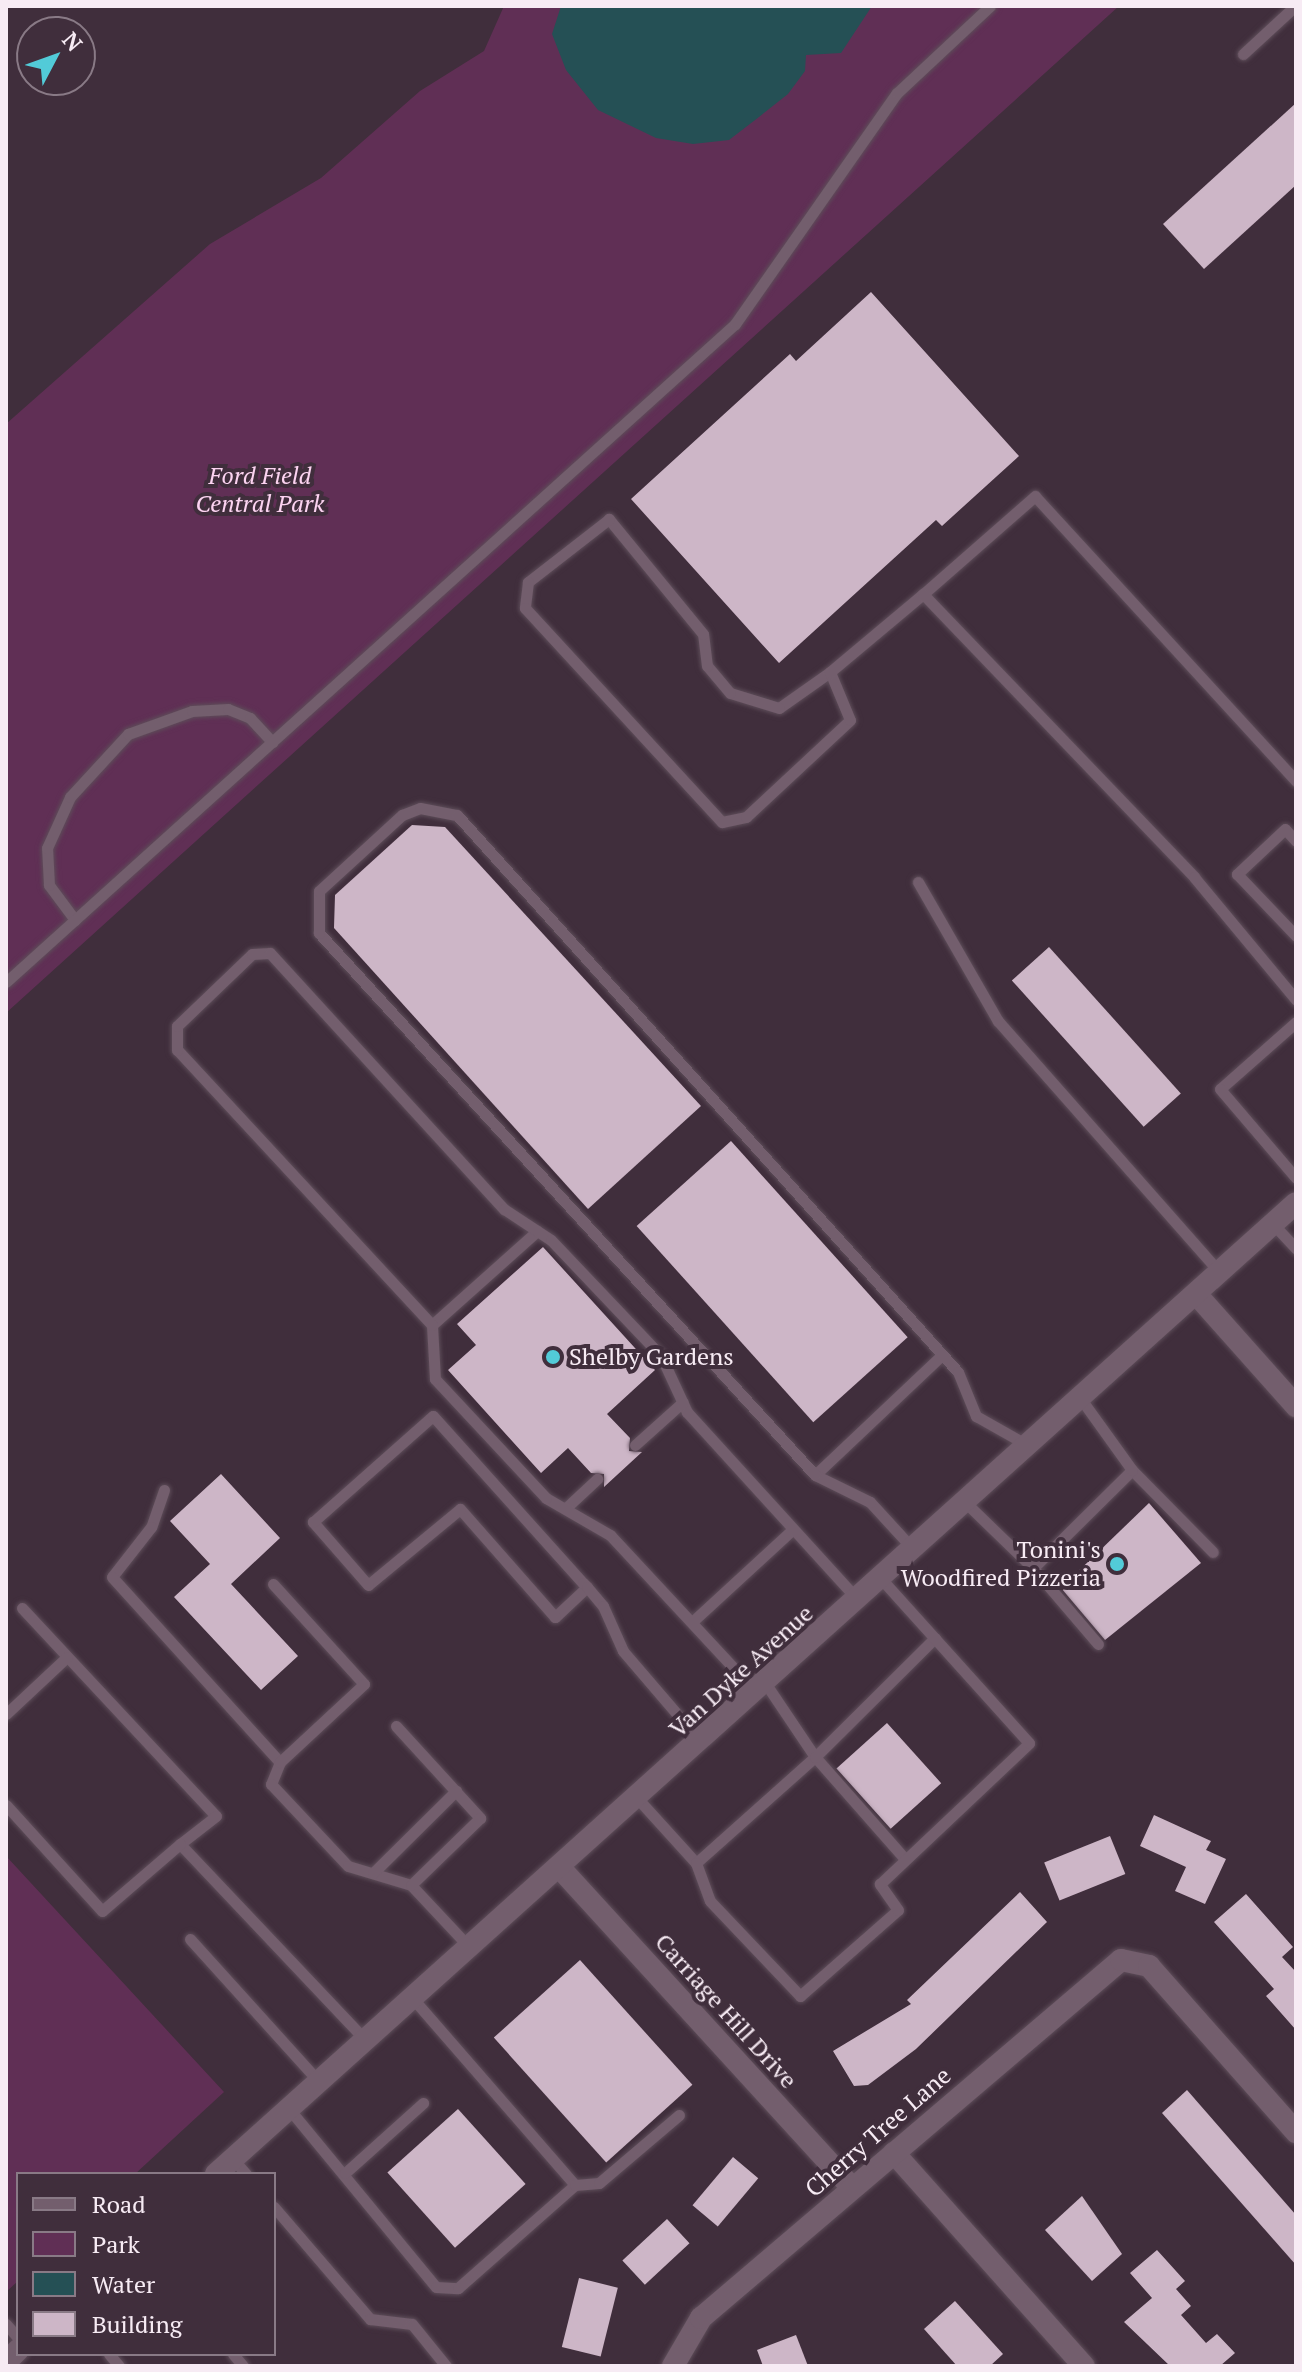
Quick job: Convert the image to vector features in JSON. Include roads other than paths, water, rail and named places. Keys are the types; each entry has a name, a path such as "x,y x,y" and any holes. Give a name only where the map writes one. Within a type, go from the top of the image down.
{"street":[{"name":"Van Dyke Avenue","path":"232,2169 290,2110 882,1580 1296,1203"},
{"path":"1197,1295 1296,1406"},
{"name":"Carriage Hill Drive","path":"561,1869 852,2188"},
{"name":"Cherry Tree Lane","path":"673,2365 701,2318 1114,1964 1134,1958 1149,1966 1296,2132"},
{"path":"894,2153 1084,2366"}],"lane":[{"path":"6,982 735,324 897,93 990,6"},
{"path":"1243,54 1295,6"},
{"path":"830,672 850,720 746,817 722,822 525,608 528,582 609,519 703,634 707,666 730,693 779,708 830,672 1035,496 1296,781"},
{"path":"923,594 1194,877 1296,1000"},
{"path":"75,920 49,885 47,848 70,797 128,734 192,711 228,709 250,718 272,742"},
{"path":"914,1550 870,1502 815,1475 319,933 319,891 402,815 420,808 457,815 942,1355 976,1416 1029,1446"},
{"path":"1296,820 1237,874 1296,936"},
{"path":"1285,829 1296,841"},
{"path":"918,882 998,1021 1221,1273"},
{"path":"858,1601 683,1402 661,1356 537,1231 504,1209 270,953 252,954 177,1026 177,1050 432,1325 435,1379 546,1498 568,1506 610,1535 692,1622 761,1688 815,1757 905,1859"},
{"path":"1296,1022 1220,1089 1296,1178"},
{"path":"1273,1224 1296,1249"},
{"path":"432,1325 537,1231"},
{"path":"815,1475 942,1355"},
{"path":"1081,1399 1132,1470 1213,1552"},
{"path":"635,1445 683,1402"},
{"path":"587,1587 555,1617 460,1509 368,1585 313,1522 433,1416 587,1587 643,1679 701,1742"},
{"path":"1033,1568 1132,1470"},
{"path":"568,1506 597,1479"},
{"path":"164,1490 151,1527 112,1577 280,1762"},
{"path":"966,1503 1033,1568 1098,1644"},
{"path":"692,1622 793,1529"},
{"path":"638,1799 696,1863 710,1901 800,1996 898,1910 880,1884 1029,1743 882,1580"},
{"path":"273,1584 364,1684 280,1762 271,1784 348,1866 411,1885 471,1949"},
{"path":"6,1805 102,1911 216,1816 22,1608"},
{"path":"696,1863 815,1757 935,1638"},
{"path":"6,1714 67,1657"},
{"path":"396,1726 480,1818 411,1885"},
{"path":"373,1873 456,1791"},
{"path":"180,1844 367,2042"},
{"path":"190,1939 320,2083"},
{"path":"414,2000 575,2185"},
{"path":"345,2173 423,2103"},
{"path":"290,2110 345,2173 352,2194 436,2287 458,2288 575,2185 599,2183 679,2115"},
{"path":"276,2209 370,2319 412,2324 446,2366"},
{"path":"6,2362 10,2366"}],"water":[{"path":"561,6 872,6 841,53 806,55 805,71 788,94 759,117 729,140 693,144 656,138 598,110 566,70 552,34"}],"place":[{"name":"Shelby Gardens","path":"553,1357"},
{"name":"Tonini's Woodfired Pizzeria","path":"1117,1564"}],"park label":[{"name":"Ford Field Central Park","path":"260,490"}]}
